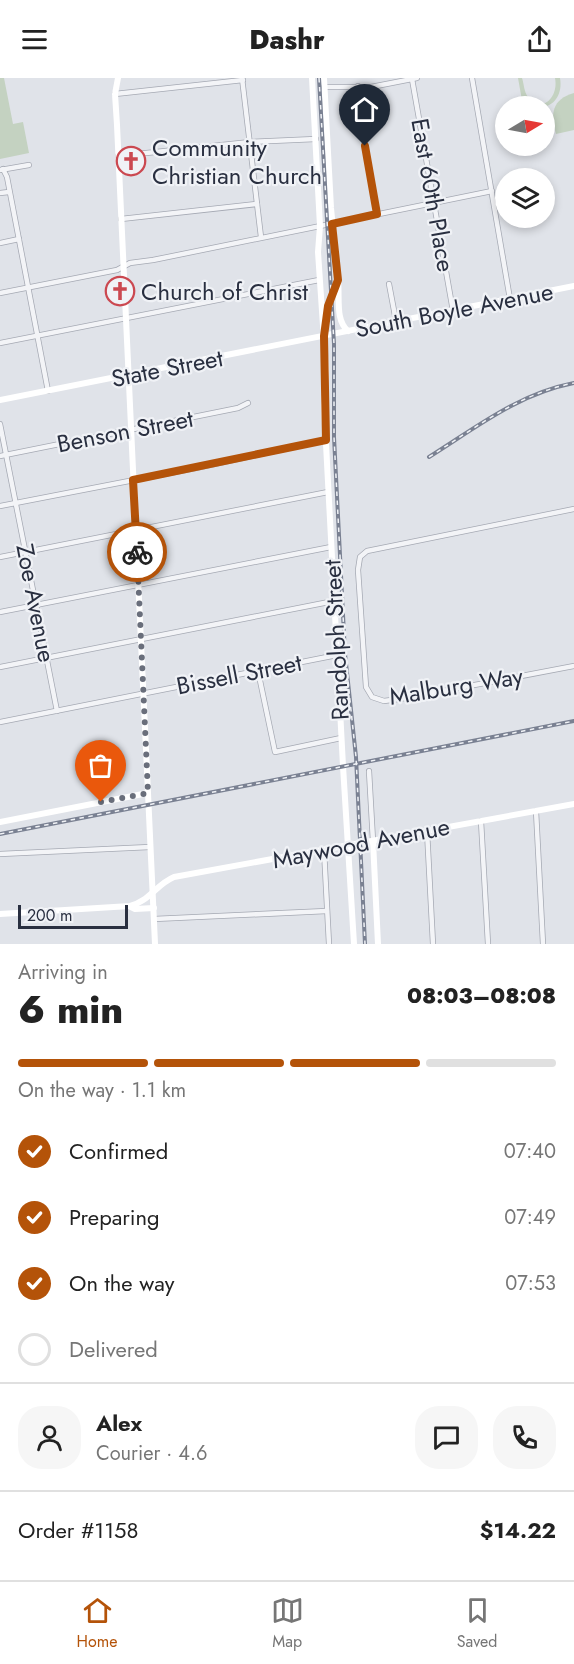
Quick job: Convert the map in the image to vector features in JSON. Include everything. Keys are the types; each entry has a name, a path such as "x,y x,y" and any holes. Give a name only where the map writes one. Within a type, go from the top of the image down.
{"street":[{"path":"118,78 116,94 118,156 155,944"},
{"name":"Randolph Street","path":"312,78 320,226 318,252 324,336 328,492 354,944"},
{"name":"Randolph Street","path":"324,78 332,224 338,280 328,306 324,336"},
{"path":"324,87 371,87 415,78"},
{"name":"East 60th Place","path":"415,78 453,311"},
{"path":"472,78 510,298"},
{"path":"116,94 242,79 261,237"},
{"path":"358,86 358,110 377,214"},
{"path":"118,156 250,142 316,139"},
{"path":"30,165 4,169 48,391"},
{"path":"0,293 117,270 130,263 492,191"},
{"path":"0,193 9,192"},
{"path":"121,219 257,204"},
{"path":"0,243 19,239"},
{"path":"0,343 319,280"},
{"path":"338,280 340,319 342,326 348,331"},
{"path":"389,284 396,321"},
{"name":"South Boyle Avenue","path":"333,334 574,286"},
{"name":"State Street","path":"0,400 333,334"},
{"name":"Benson Street","path":"3,455 238,408 248,403"},
{"name":"Zoe Avenue","path":"0,424 3,455 16,503 57,711"},
{"path":"0,506 326,440"},
{"path":"0,557 328,492"},
{"name":"Malburg Way","path":"574,509 367,551 360,557 358,570 366,687 372,697 384,700 406,698 574,666"},
{"path":"0,612 331,547"},
{"path":"0,667 334,601"},
{"name":"Bissell Street","path":"0,722 337,655"},
{"path":"258,671 275,752 341,738"},
{"path":"369,771 378,944"},
{"path":"0,822 148,793"},
{"name":"Maywood Avenue","path":"130,906 144,901 167,880 174,877 574,804"},
{"path":"536,811 543,944"},
{"path":"481,821 488,944"},
{"path":"427,831 433,944"},
{"path":"0,854 150,847"},
{"path":"324,850 329,944"},
{"path":"152,880 174,877"},
{"path":"0,914 130,906 135,909 154,908"},
{"path":"154,919 327,911"}],"green space":[{"path":"0,78 4,78 13,124 23,122 29,153 0,159"},
{"path":"518,78 522,78 528,96 521,96"},
{"path":"555,78 560,78 561,86 555,100 555,96 552,96 556,85"},
{"path":"574,93 574,130 556,134 555,106"}],"railway":[{"path":"319,78 334,344 334,437 345,654 356,757 365,944"},
{"path":"429,457 516,403 574,383"},
{"path":"0,834 574,721"}],"way so far":[{"path":"101,802 148,793 137,552"}],"place":[{"name":"Community Christian Church","path":"131,161"},
{"name":"Church of Christ","path":"120,291"}],"route":[{"path":"137,552 133,480 326,440 324,336 326,314 338,280 332,224 377,214 365,146"}]}
